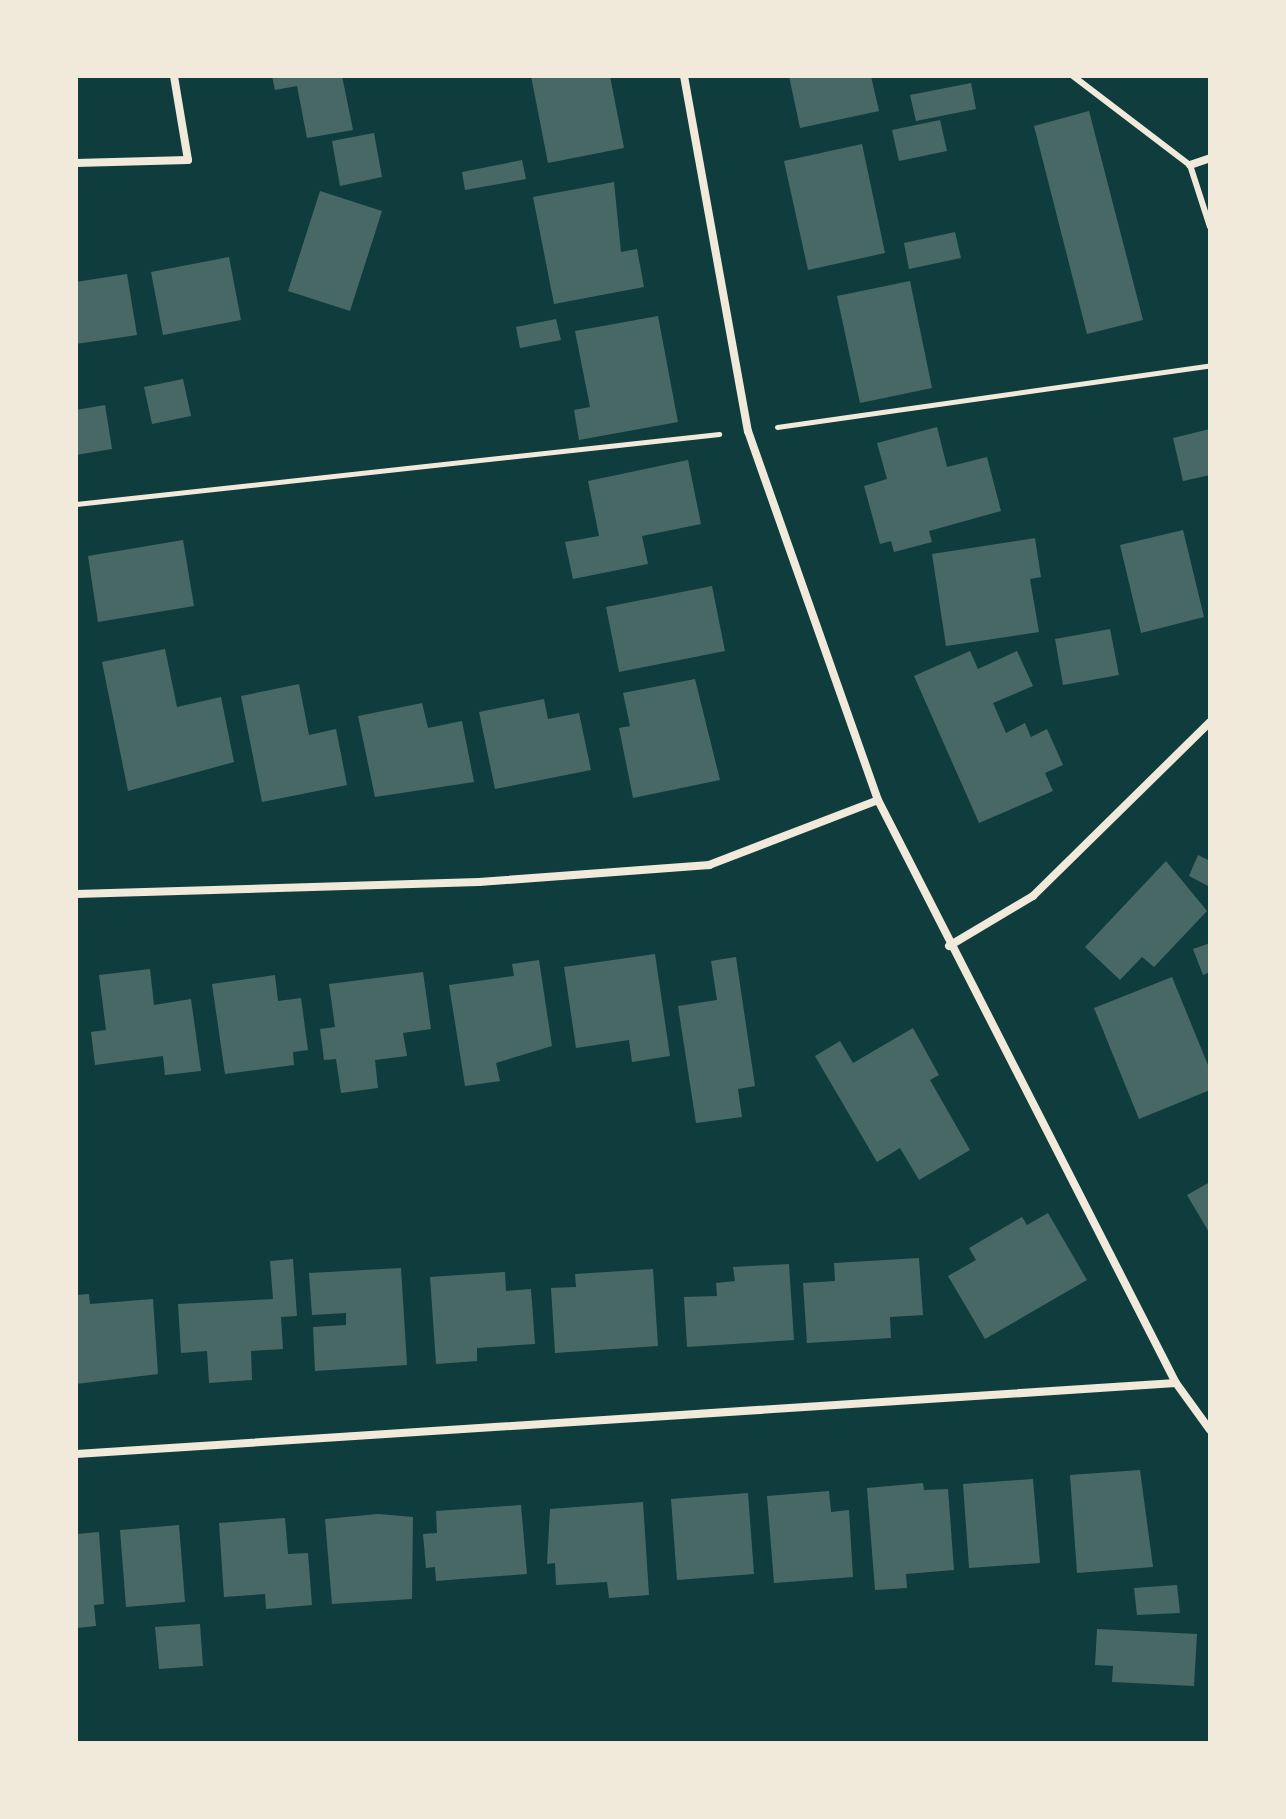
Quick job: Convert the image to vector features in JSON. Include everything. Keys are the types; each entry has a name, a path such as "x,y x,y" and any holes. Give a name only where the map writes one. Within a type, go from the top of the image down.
{"street":[{"path":"76,163 188,160 174,76"},
{"path":"684,76 748,431 878,800 949,946 1176,1383 1210,1430"},
{"path":"1190,165 1210,158"},
{"path":"949,946 1033,896 1210,722"},
{"path":"76,894 479,882 709,865 878,800"},
{"path":"76,1454 1176,1383"}],"lane":[{"path":"1073,76 1190,165 1210,227"}],"path":[{"path":"76,504 748,431 1210,365"}],"building":[{"path":"272,76 342,76 353,130 307,138 297,86 275,90"},
{"path":"531,76 610,76 624,148 548,163"},
{"path":"789,76 871,76 879,111 800,128"},
{"path":"971,83 976,109 916,121 910,95"},
{"path":"1089,111 1143,320 1087,334 1034,126"},
{"path":"940,120 947,151 899,161 892,130"},
{"path":"374,133 382,177 340,186 332,141"},
{"path":"862,144 885,253 808,270 784,161"},
{"path":"522,160 526,179 465,190 462,172"},
{"path":"614,182 621,252 637,249 644,287 554,304 533,197"},
{"path":"320,191 382,211 350,311 288,291"},
{"path":"955,232 961,258 909,269 904,243"},
{"path":"229,257 241,320 163,335 151,272"},
{"path":"127,274 137,335 76,344 76,282"},
{"path":"910,281 932,388 860,403 837,296"},
{"path":"658,316 678,422 579,440 574,410 590,407 575,331"},
{"path":"556,319 561,340 520,348 516,327"},
{"path":"183,379 191,416 152,424 144,387"},
{"path":"105,405 112,449 76,455 76,410"},
{"path":"937,427 947,467 987,457 1001,511 929,531 932,542 894,552 891,541 880,544 864,486 887,479 877,443"},
{"path":"1210,429 1210,475 1183,481 1173,438"},
{"path":"688,460 701,524 642,536 648,564 573,579 565,542 599,536 588,481"},
{"path":"1183,530 1204,617 1141,633 1120,545"},
{"path":"1035,538 1041,577 1030,579 1039,632 946,646 932,554"},
{"path":"183,540 194,606 98,622 88,556"},
{"path":"712,586 725,651 619,672 606,607"},
{"path":"1110,629 1119,675 1063,685 1055,639"},
{"path":"165,649 177,707 221,697 234,762 128,791 102,662"},
{"path":"970,651 978,669 1017,651 1033,686 993,703 1006,733 1025,723 1031,737 1047,729 1063,765 1045,773 1053,791 979,823 914,676"},
{"path":"695,679 720,780 633,798 619,728 630,726 623,693"},
{"path":"299,684 309,735 336,729 347,785 262,802 241,696"},
{"path":"544,699 548,719 579,713 591,770 495,789 479,712"},
{"path":"422,703 428,728 462,721 474,782 375,797 358,716"},
{"path":"1198,855 1210,861 1210,887 1189,876"},
{"path":"1166,861 1207,911 1154,967 1142,957 1120,980 1085,947"},
{"path":"1210,943 1210,972 1203,975 1193,949"},
{"path":"655,954 670,1056 632,1062 629,1040 576,1048 564,967"},
{"path":"736,957 755,1086 738,1089 742,1117 696,1123 678,1006 717,1000 711,961"},
{"path":"539,960 552,1046 496,1063 500,1081 465,1086 449,985 514,976 512,964"},
{"path":"150,969 154,1005 191,999 201,1071 165,1075 163,1056 95,1065 91,1032 106,1030 99,975"},
{"path":"423,972 431,1029 403,1033 407,1056 375,1060 378,1088 341,1093 336,1059 324,1060 320,1029 335,1027 329,984"},
{"path":"275,975 278,1001 301,998 308,1050 293,1052 294,1065 225,1074 212,984"},
{"path":"1172,977 1210,1070 1210,1090 1139,1119 1094,1008"},
{"path":"913,1028 939,1075 930,1080 970,1150 919,1180 900,1148 877,1162 815,1056 840,1041 853,1063"},
{"path":"1210,1182 1210,1234 1187,1195"},
{"path":"1048,1213 1087,1280 985,1339 948,1276 976,1260 969,1248 1022,1217 1027,1225"},
{"path":"919,1258 923,1315 890,1317 891,1338 807,1343 803,1283 835,1281 834,1263"},
{"path":"293,1259 297,1316 281,1317 283,1349 251,1351 252,1380 209,1383 207,1351 181,1353 178,1304 273,1299 270,1261"},
{"path":"789,1264 794,1340 687,1347 684,1297 717,1296 716,1283 735,1281 733,1267"},
{"path":"401,1268 407,1365 315,1371 313,1327 346,1325 346,1313 312,1315 309,1273"},
{"path":"653,1269 658,1346 555,1353 551,1288 576,1287 575,1274"},
{"path":"505,1272 506,1291 531,1289 535,1344 477,1348 477,1361 436,1364 430,1277"},
{"path":"89,1294 90,1304 153,1299 158,1374 76,1384 76,1295"},
{"path":"1140,1470 1153,1567 1077,1573 1070,1475"},
{"path":"1033,1479 1040,1563 969,1568 963,1484"},
{"path":"923,1483 924,1490 948,1489 954,1570 906,1574 907,1588 875,1590 867,1488"},
{"path":"829,1491 831,1512 849,1510 853,1577 774,1583 767,1496"},
{"path":"748,1493 754,1574 677,1580 671,1499"},
{"path":"643,1502 649,1595 609,1598 607,1582 556,1585 555,1563 547,1564 550,1509"},
{"path":"521,1505 527,1574 436,1581 435,1567 426,1568 423,1534 437,1533 436,1511"},
{"path":"378,1514 413,1517 412,1599 332,1604 325,1519"},
{"path":"285,1518 288,1554 308,1553 312,1605 266,1609 265,1594 224,1597 219,1523"},
{"path":"179,1525 185,1602 126,1607 120,1530"},
{"path":"99,1532 104,1604 94,1605 96,1626 76,1628 76,1534"},
{"path":"1177,1585 1180,1613 1137,1615 1134,1588"},
{"path":"200,1624 203,1666 159,1669 155,1627"},
{"path":"1097,1629 1197,1634 1194,1686 1112,1682 1113,1666 1095,1665"}]}
